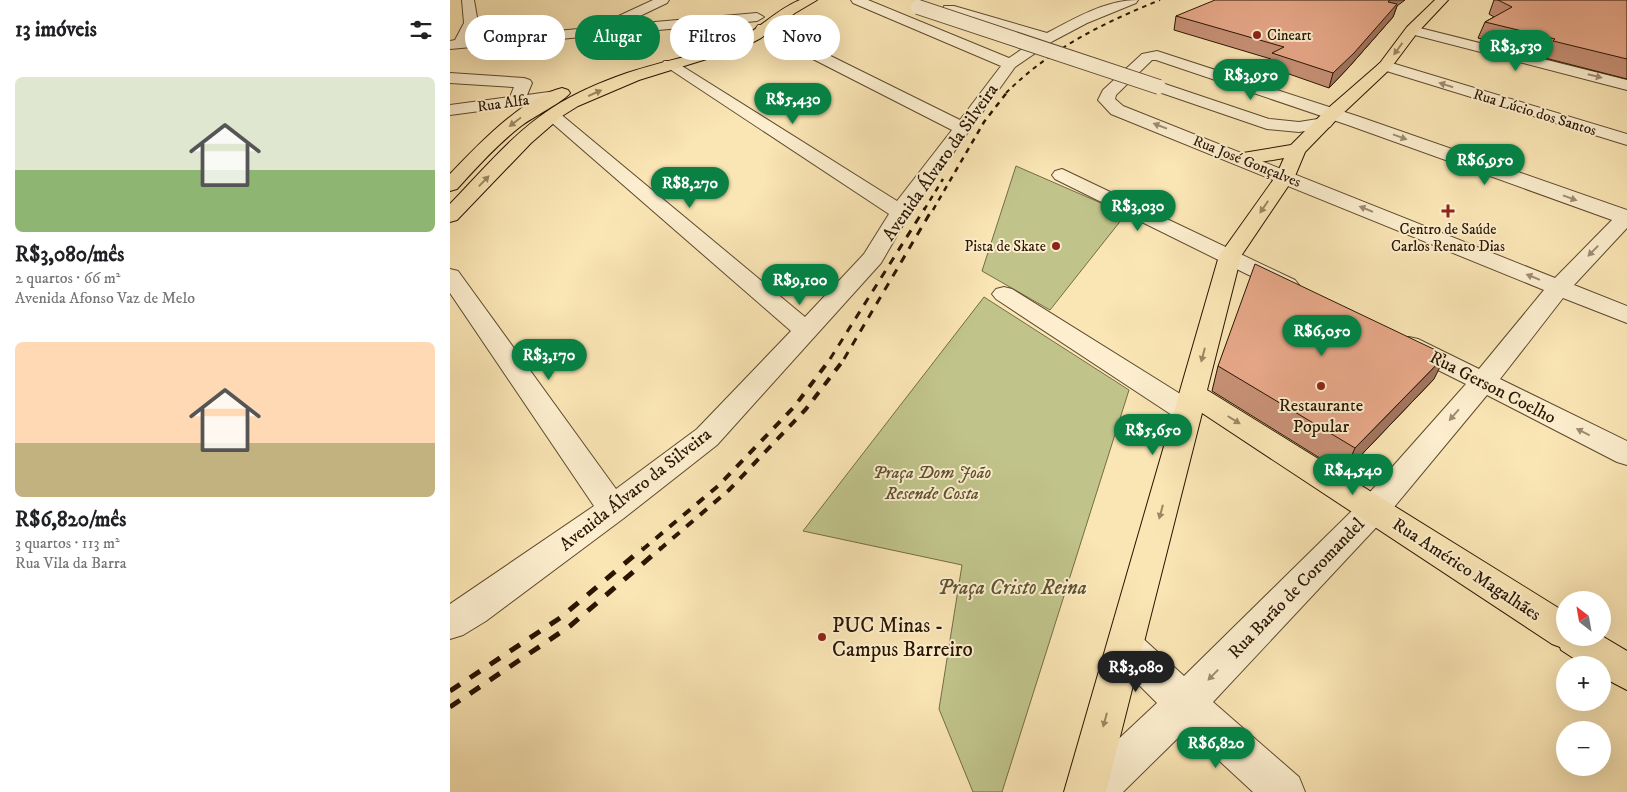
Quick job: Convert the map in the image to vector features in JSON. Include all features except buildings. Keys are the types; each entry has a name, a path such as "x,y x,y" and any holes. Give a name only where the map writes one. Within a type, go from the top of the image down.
{"main road":[{"path":"450,185 502,131 527,112 580,99 620,81 669,64 737,45 751,38 760,22 788,0"},
{"path":"450,216 524,140 554,106 610,73 719,42 811,0"},
{"path":"1085,792 1230,256 1291,163 1328,119 1385,66 1412,30 1442,0"},
{"path":"1245,146 1291,163"},
{"name":"Rua Américo Magalhães","path":"1190,403 1374,509 1556,626"},
{"path":"1586,646 1627,672"}],"street":[{"path":"455,45 471,23 468,0"},
{"path":"632,0 657,3"},
{"path":"856,0 1010,64"},
{"name":"Avenida Álvaro da Silveira","path":"450,623 473,610 613,509 708,437 873,258 900,212 1010,64 1048,38 1082,20 1132,0"},
{"path":"975,2 949,9 1048,38"},
{"path":"632,15 657,3"},
{"path":"911,5 918,18 912,23"},
{"path":"911,5 1267,124 1299,127 1328,119"},
{"path":"660,28 760,22 962,128"},
{"path":"1412,30 1627,84"},
{"path":"455,45 575,33"},
{"name":"Rua José Gonçalves","path":"1626,217 1328,119 1274,95 1157,55 1147,58 1109,92 1106,100 1117,110 1205,144 1245,146 1291,163 1559,287 1627,315"},
{"path":"669,64 900,212"},
{"name":"Rua Lúcio dos Santos","path":"1385,66 1627,140"},
{"path":"450,78 524,83 517,101"},
{"path":"1225,109 1260,114 1274,113 1282,108 1282,103 1274,95"},
{"name":"Rua Alfa","path":"450,110 517,101 554,106"},
{"path":"554,106 805,330"},
{"path":"1225,109 1251,124 1254,132 1245,146"},
{"path":"1267,124 1283,135 1291,163"},
{"path":"1062,175 1308,295"},
{"name":"Rua Barão de Coromandel","path":"1093,792 1184,704 1374,509 1483,382 1559,287 1626,217"},
{"path":"450,276 613,509"},
{"name":"Rua Américo Magalhães","path":"1004,294 1150,386 1190,403"},
{"name":"Rua Gerson Coelho","path":"1387,334 1627,454"},
{"path":"1125,646 1184,704 1284,792"}],"green space":[{"path":"1016,166 1126,214 1050,310 982,271"},
{"path":"984,297 1129,390 1002,792 973,792 939,709 962,565 803,531"}],"railway":[{"path":"1008,91 1023,77 1059,50 1118,18 1160,0"},
{"path":"933,210 984,122 1008,91"},
{"path":"924,210 943,179"},
{"path":"830,359 925,208"},
{"path":"844,359 933,208"},
{"path":"642,550 718,486 794,407 831,358"},
{"path":"659,550 729,490 806,409 845,358"},
{"path":"450,691 560,618 643,548"},
{"path":"450,707 570,626 661,548"}],"place":[{"name":"Cineart","path":"1257,35"},
{"name":"Centro de Saúde Carlos Renato Dias","path":"1448,211"},
{"name":"Pista de Skate","path":"1056,246"},
{"name":"Restaurante Popular","path":"1321,386"},
{"name":"PUC Minas - Campus Barreiro","path":"822,637"}],"park label":[{"name":"Praça Dom João Resende Costa","path":"932,482"},
{"name":"Praça Cristo Reina","path":"1012,587"}]}
